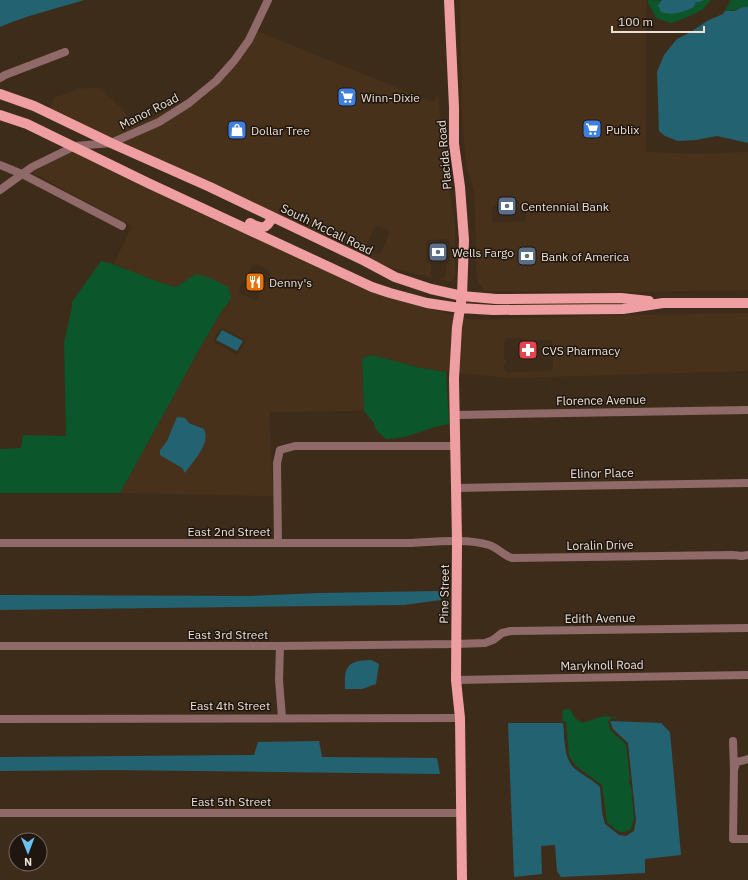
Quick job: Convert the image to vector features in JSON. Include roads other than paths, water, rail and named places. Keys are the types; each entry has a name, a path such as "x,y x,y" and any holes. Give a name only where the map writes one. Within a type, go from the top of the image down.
{"main road":[{"name":"Placida Road","path":"450,0 454,144 460,187 464,240 462,296 460,308"},
{"name":"South McCall Road","path":"0,94 34,106 111,143 210,187 395,277 431,289 462,296 496,299 622,298 663,303 748,302"},
{"name":"South McCall Road","path":"0,115 27,124 218,215 390,293 427,303 460,308 493,310 623,309 663,303"},
{"path":"218,215 228,214 253,225 265,227 269,224 272,217"},
{"name":"Pine Street","path":"460,308 455,353 455,415 457,541 456,680 460,718 462,880"}],"street":[{"name":"Manor Road","path":"0,190 40,163 75,146 111,143 144,130 174,113 203,93 234,61 244,47 268,0"},
{"path":"0,78 65,52"},
{"path":"0,166 22,174 122,226"},
{"name":"Florence Avenue","path":"455,415 748,410"},
{"path":"278,543 277,463 280,450 295,446 456,446"},
{"name":"Elinor Place","path":"456,488 748,483"},
{"name":"East 2nd Street","path":"0,543 278,543 457,541"},
{"name":"Loralin Drive","path":"457,541 490,545 498,549 504,555 512,558 748,555"},
{"name":"Edith Avenue","path":"456,644 484,643 493,640 502,633 510,631 748,628"},
{"name":"East 3rd Street","path":"0,646 280,646 456,644"},
{"path":"280,646 279,680 282,717"},
{"name":"Maryknoll Road","path":"456,680 748,675"},
{"name":"East 4th Street","path":"0,719 282,717 460,718"},
{"path":"733,741 733,839 748,839"},
{"path":"734,770 737,762 748,759"},
{"name":"East 5th Street","path":"0,813 461,813"}],"water":[{"path":"0,0 84,0 0,27"},
{"path":"662,0 704,0 696,2 694,7 678,13 669,14 661,12 658,5"},
{"path":"743,7 748,7 748,143 717,136 696,140 678,141 665,136 659,131 657,72 664,55 677,39 707,21 723,14 725,11 734,11"},
{"path":"222,330 243,341 237,351 216,340"},
{"path":"177,417 185,418 189,423 204,429 206,435 200,452 185,473 182,468 160,455 160,450 167,441"},
{"path":"438,591 441,600 404,605 0,610 0,595 250,596"},
{"path":"371,660 379,664 376,684 362,689 345,689 345,674 349,666 352,663"},
{"path":"610,721 661,723 670,732 681,855 645,859 645,873 561,877 557,871 555,845 541,846 542,874 514,877 508,723 563,723 566,753 570,764 600,787 602,812 605,824 619,835 626,836 634,831 636,820 628,743 613,729"},
{"path":"319,741 322,757 437,758 440,774 115,770 0,771 0,757 254,755 258,742"}],"place":[{"name":"Winn-Dixie","path":"347,97"},
{"name":"Publix","path":"592,129"},
{"name":"Dollar Tree","path":"237,130"},
{"name":"Centennial Bank","path":"507,206"},
{"name":"Wells Fargo","path":"438,252"},
{"name":"Bank of America","path":"527,256"},
{"name":"Denny's","path":"255,282"},
{"name":"CVS Pharmacy","path":"528,350"}]}
